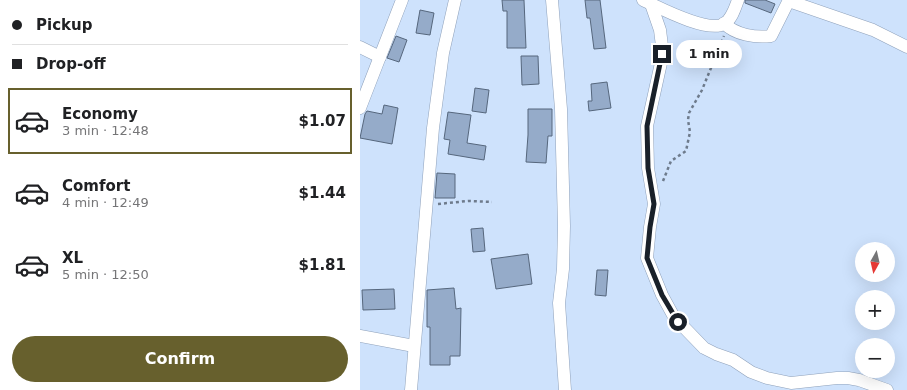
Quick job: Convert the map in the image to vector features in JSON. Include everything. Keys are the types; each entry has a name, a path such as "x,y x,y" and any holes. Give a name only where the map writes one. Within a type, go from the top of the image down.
{"street":[{"path":"360,108 402,0"},
{"path":"411,390 437,91 443,53 455,0"},
{"path":"552,0 562,109 564,226 563,269 559,303 565,390"},
{"path":"726,25 738,0"},
{"path":"647,2 696,23 716,26 726,25 735,31 745,34 771,36 789,0 873,30 907,47"},
{"path":"647,2 660,30 662,54 647,126 648,168 654,204 647,258 662,295 674,316 704,348 733,360 751,372 767,378 792,383 848,378 859,380 887,390"},
{"path":"360,47 380,57"},
{"path":"360,336 414,346"}],"path":[{"path":"661,186 671,161 686,151 690,132 688,120 689,114 702,90 726,25"},
{"path":"426,206 468,201 492,202"}],"building":[{"path":"502,0 524,0 526,48 507,48 507,11 503,11"},
{"path":"585,0 600,0 606,48 594,49 590,18 587,18"},
{"path":"745,0 765,0 775,4 771,13 745,3"},
{"path":"420,10 434,13 430,35 416,33"},
{"path":"396,36 407,40 399,62 387,58"},
{"path":"521,56 538,56 539,84 522,85"},
{"path":"607,82 611,108 589,111 588,101 592,101 591,84"},
{"path":"475,88 489,90 486,113 472,111"},
{"path":"384,105 398,108 392,144 360,138 367,111 382,114"},
{"path":"528,109 552,109 552,136 548,136 546,163 526,162"},
{"path":"448,112 471,115 467,143 486,146 484,160 448,154 450,140 444,139"},
{"path":"437,173 455,174 455,198 435,198"},
{"path":"483,228 485,251 473,252 471,229"},
{"path":"528,254 532,284 496,289 491,259"},
{"path":"597,270 608,270 606,296 595,295"},
{"path":"454,288 456,309 461,308 460,356 450,356 450,365 430,365 430,327 427,327 427,290"},
{"path":"394,289 395,309 363,310 362,290"}],"route":[{"path":"662,54 661,65 647,126 648,168 654,204 647,248 647,261 662,295 678,322"}]}
